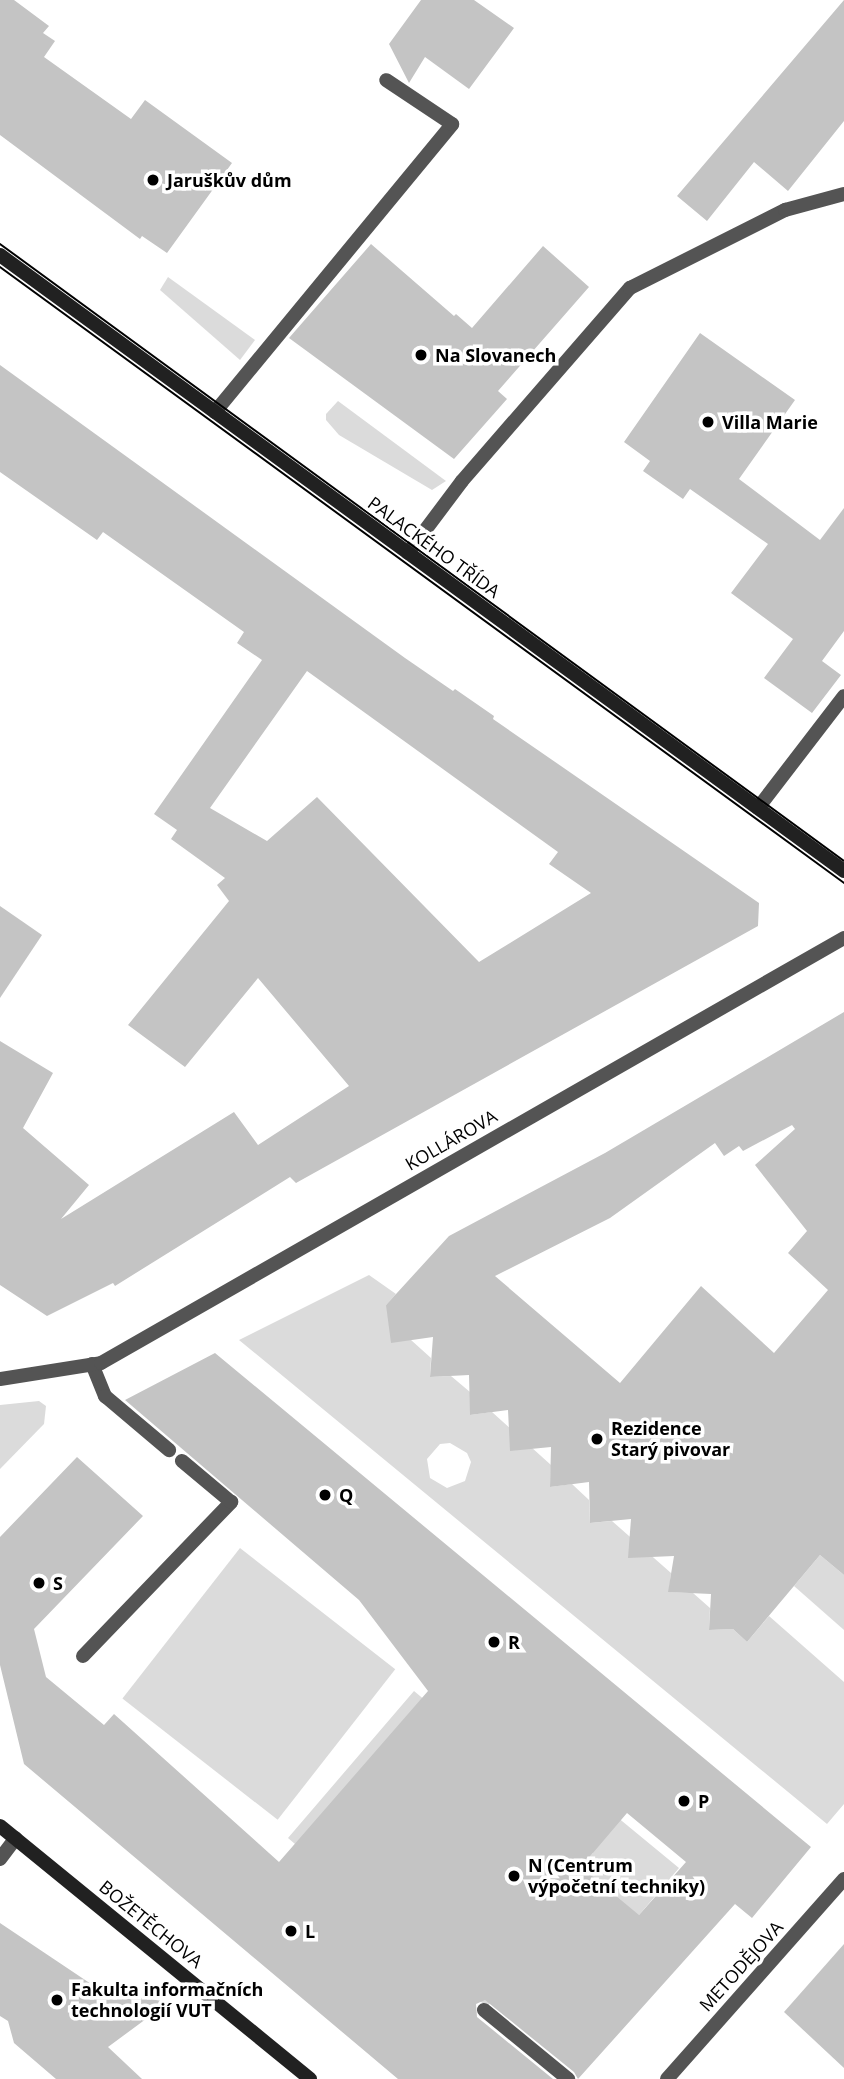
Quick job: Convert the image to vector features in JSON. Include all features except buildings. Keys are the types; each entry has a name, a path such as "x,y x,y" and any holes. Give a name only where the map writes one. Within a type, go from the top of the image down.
{"street":[{"path":"215,412 452,124 386,79"},
{"path":"408,553 462,481 630,288 785,210 844,194"},
{"name":"PALACKÉHO TŘÍDA","path":"0,255 844,871"},
{"path":"758,808 844,696"},
{"name":"KOLLÁROVA","path":"0,1379 101,1363 844,938"},
{"path":"92,1364 105,1396 169,1450"},
{"path":"83,1657 231,1502 182,1461"},
{"name":"BOŽETĚCHOVA","path":"0,1826 310,2079"},
{"path":"0,1859 16,1838"},
{"name":"METODĚJOVA","path":"667,2079 844,1879"},
{"path":"484,2010 568,2079"}],"shaded area":[{"path":"168,277 255,340 240,360 160,290"},
{"path":"338,401 446,481 432,490 339,435 326,420 326,414"},
{"path":"369,1275 396,1294 386,1305 411,1340 431,1358 430,1377 451,1376 470,1392 470,1415 492,1412 551,1465 550,1487 572,1484 589,1500 590,1523 612,1521 671,1573 669,1592 693,1593 710,1608 709,1630 733,1629 747,1642 769,1616 844,1682 844,1804 827,1824 239,1340","holes":["450,1443 467,1453 471,1462 465,1481 447,1488 430,1478 427,1459 440,1444"]},
{"path":"39,1401 46,1406 44,1424 0,1469 0,1405"},
{"path":"240,1548 395,1669 278,1820 122,1699"},
{"path":"820,1555 844,1575 844,1630 794,1586"},
{"path":"414,1691 426,1701 554,1765 679,1868 639,1915 497,1994 487,2007 399,1931 508,1953 593,1853 589,1849 384,1920 288,1838"}],"tram line":[{"path":"0,244 844,861"},
{"path":"0,267 844,883"}],"place":[{"name":"Jaruškův dům","path":"153,180"},
{"name":"Na Slovanech","path":"421,355"},
{"name":"Villa Marie","path":"708,422"},
{"name":"Rezidence Starý pivovar","path":"597,1439"},
{"name":"Q","path":"325,1495"},
{"name":"S","path":"39,1583"},
{"name":"R","path":"494,1642"},
{"name":"P","path":"684,1801"},
{"name":"N (Centrum výpočetní techniky)","path":"514,1876"},
{"name":"L","path":"291,1931"},
{"name":"Fakulta informačních technologií VUT","path":"57,2000"}]}
